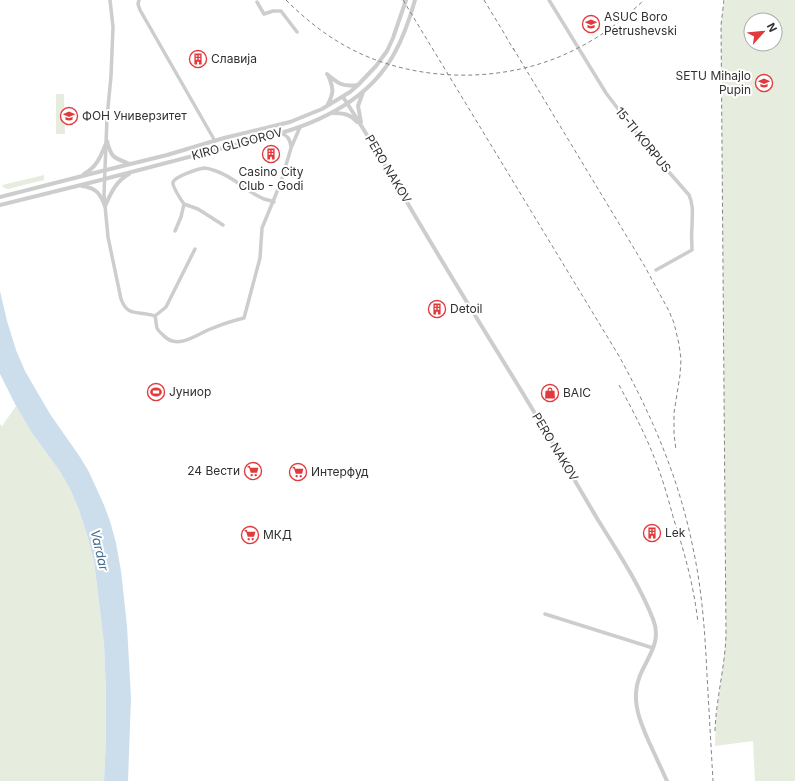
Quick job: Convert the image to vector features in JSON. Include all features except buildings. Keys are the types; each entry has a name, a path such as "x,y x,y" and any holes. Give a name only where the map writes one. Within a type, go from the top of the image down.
{"street":[{"path":"110,0 113,27 104,179 106,222 111,256 123,306 132,312 148,313 155,316"},
{"path":"139,0 138,4 140,10 215,141"},
{"name":"KIRO GLIGOROV","path":"2,197 290,122 326,107 343,97 358,85 376,66 387,51 393,38 406,0"},
{"name":"KIRO GLIGOROV","path":"0,205 280,133 300,127 330,114 347,103 377,78 384,70 394,55 415,0"},
{"name":"15-TI KORPUS","path":"549,0 606,93 647,147 689,195 692,202 692,250 656,270"},
{"path":"257,2 264,14 273,11 281,11 297,32"},
{"path":"326,107 332,96 332,86 327,74 338,84 349,86 358,85"},
{"path":"363,128 358,106 364,89"},
{"name":"PERO NAKOV","path":"343,97 550,437 630,572 653,619 657,632 656,640 640,673 636,692 636,704 642,725 667,781"},
{"path":"330,114 342,113 349,115 363,128"},
{"path":"155,316 158,330 166,339 172,342 192,338 226,323 244,318 260,258 262,228 264,221 274,202 291,148 300,127"},
{"path":"280,133 289,138 291,148"},
{"path":"107,141 109,149 115,159 130,164"},
{"path":"79,177 96,165 107,141"},
{"path":"223,225 198,209 184,204 173,185 173,181 182,175 206,168 228,176 262,198 274,202"},
{"path":"105,206 113,190 121,179 136,170"},
{"path":"80,185 94,189 99,194 105,206"},
{"path":"175,231 181,217 184,204"},
{"path":"155,316 166,307 195,249"},
{"path":"545,614 653,648"}],"shaded area":[{"path":"726,0 795,0 795,781 755,781 753,741 715,746 716,717 726,635 721,25 723,6"},
{"path":"56,94 64,94 65,134 56,134"},
{"path":"44,175 44,180 8,189 4,188 2,185"},
{"path":"16,406 32,433 61,473 71,491 79,510 94,561 104,644 106,737 104,781 0,781 0,424 2,426"}],"water":[{"name":"Vardar","path":"0,291 16,350 25,371 50,414 89,472 104,505 116,543 121,571 127,626 131,698 128,781 104,781 106,692 104,644 94,561 79,510 71,491 61,473 32,433 0,374"}],"railway":[{"path":"286,0 319,29 357,52 383,62 411,70 439,74 468,75 497,73 525,68 552,60 578,48 604,33 629,14 644,0"},
{"path":"403,0 619,356 643,402 664,449 687,522 699,580 703,611 713,781"},
{"path":"484,0 516,53"},
{"path":"715,731 726,635 721,25 724,0"},
{"path":"513,48 644,265 674,323 681,359 674,413 676,450"},
{"path":"619,385 635,414 662,479 689,571 698,623"}],"place":[{"name":"ASUC Boro Petrushevski","path":"591,24"},
{"name":"Славија","path":"198,59"},
{"name":"SETU Mihajlo Pupin","path":"764,83"},
{"name":"ФОН Универзитет","path":"69,116"},
{"name":"Casino City Club - Godi","path":"271,154"},
{"name":"Detoil","path":"437,309"},
{"name":"Јуниор","path":"156,392"},
{"name":"BAIC","path":"550,393"},
{"name":"24 Вести","path":"253,471"},
{"name":"Интерфуд","path":"298,472"},
{"name":"Lek","path":"652,533"},
{"name":"МКД","path":"250,535"}]}
